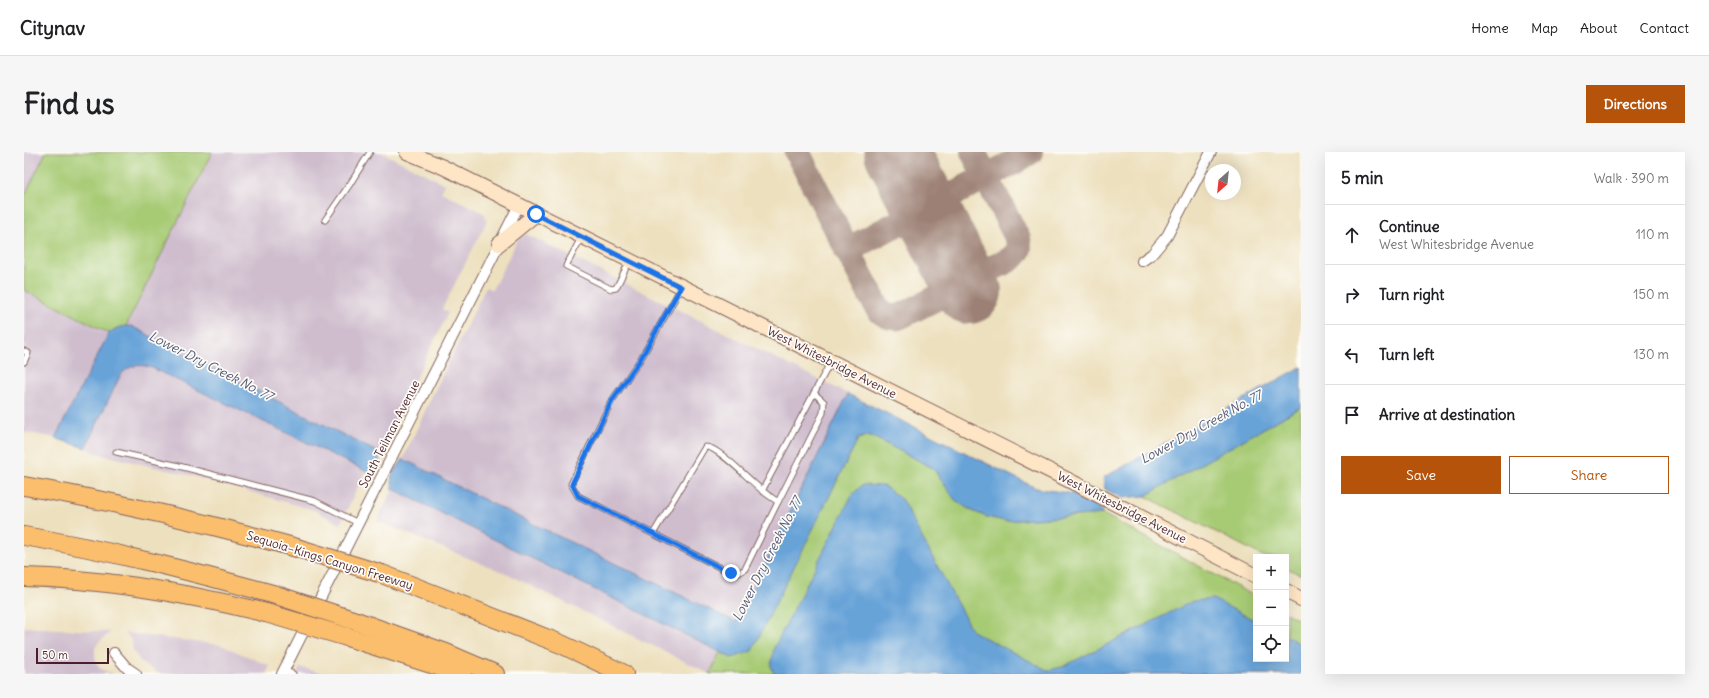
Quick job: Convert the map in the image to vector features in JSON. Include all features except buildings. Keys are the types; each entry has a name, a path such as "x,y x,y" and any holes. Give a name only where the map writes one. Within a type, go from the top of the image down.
{"highway":[{"path":"24,480 136,507"},
{"name":"Sequoia–Kings Canyon Freeway","path":"24,486 136,507 216,526 297,548 382,574 554,641 624,674"},
{"path":"24,536 121,554 195,572 276,595 356,621 446,653 495,674"},
{"path":"24,577 57,578 113,584 187,595 266,613 462,674"},
{"path":"24,583 113,584"}],"main road":[{"name":"West Whitesbridge Avenue","path":"407,152 443,167 1114,503 1253,574"},
{"path":"422,152 443,167"},
{"path":"498,244 536,214"},
{"path":"1289,593 1301,599"}],"street":[{"path":"1142,261 1152,254 1167,236 1211,152"},
{"name":"South Teilman Avenue","path":"286,673 358,523 519,205"},
{"path":"114,653 127,668 136,674"}],"lane":[{"path":"325,220 370,152"},
{"path":"582,237 566,266 611,289 616,288 630,261"},
{"path":"681,287 640,360 611,402 572,484 578,496 731,573 737,574 746,569 822,413 824,402 814,393"},
{"path":"24,351 28,353 24,362"},
{"path":"762,491 831,361"},
{"path":"653,534 705,447 709,446 723,455 762,491 778,502"},
{"path":"116,452 315,500 358,523"}],"shaded area":[{"path":"24,152 46,152 24,197"},
{"path":"212,152 381,152 445,184 441,192 484,213 487,221 442,309 448,313 379,453 131,326 126,326"},
{"path":"526,234 848,394 736,622 403,459 433,394 486,287 492,290 519,237"},
{"path":"24,290 109,333 55,438 24,432"},
{"path":"137,364 150,367 366,470 340,524 314,510 189,475 99,454 85,448 121,374 128,367"},
{"path":"393,489 720,652 710,674 505,573 377,521"},
{"path":"24,627 111,632 99,642 95,648 95,655 96,662 100,668 113,674 24,674"},
{"path":"124,633 221,645 270,666 266,674 161,674 147,667 139,660 133,650 130,638"},
{"path":"300,667 324,674 297,674"}],"green space":[{"path":"46,152 212,152 126,326 117,328 109,333 24,290 24,197"},
{"path":"1301,407 1301,575 1289,569 1289,554 1259,554 1145,496"},
{"path":"869,435 933,468 945,486 970,510 987,517 1005,521 1103,514 1253,595 1253,662 1289,662 1289,615 1301,621 1301,674 710,674 720,652 732,658 858,439"}],"water":[{"path":"131,326 379,453 378,467 370,473 150,367 141,366 131,367 121,374 85,448 55,438 109,333 117,328"},
{"name":"Lower Dry Creek No. 77","path":"1301,367 1301,407 1145,496 1122,498 1105,489 1103,478"},
{"name":"Lower Dry Creek No. 77","path":"848,394 1036,488 1074,494 1099,506 1103,514 1005,521 987,517 970,510 955,500 933,468 869,435 858,439 752,651 732,658 393,489 391,476 403,459 736,622"},
{"path":"862,485 884,486 902,500 972,631 1047,670 1062,667 1193,601 1213,599 1253,619 1253,662 1289,662 1289,638 1301,644 1301,674 774,674 771,666 774,648 852,495"}],"taxiway":[{"path":"797,152 877,307 884,314 899,317 950,291 956,278 955,269 950,255"},
{"path":"950,255 965,269 971,272 976,272 1002,264 1013,257 1019,248 1018,239 973,152"},
{"path":"847,250 1014,162 1030,152"}],"runway":[{"path":"897,152 969,291"}],"route":[{"path":"536,214 681,287 640,360 611,402 572,484 578,496 731,573"}]}
